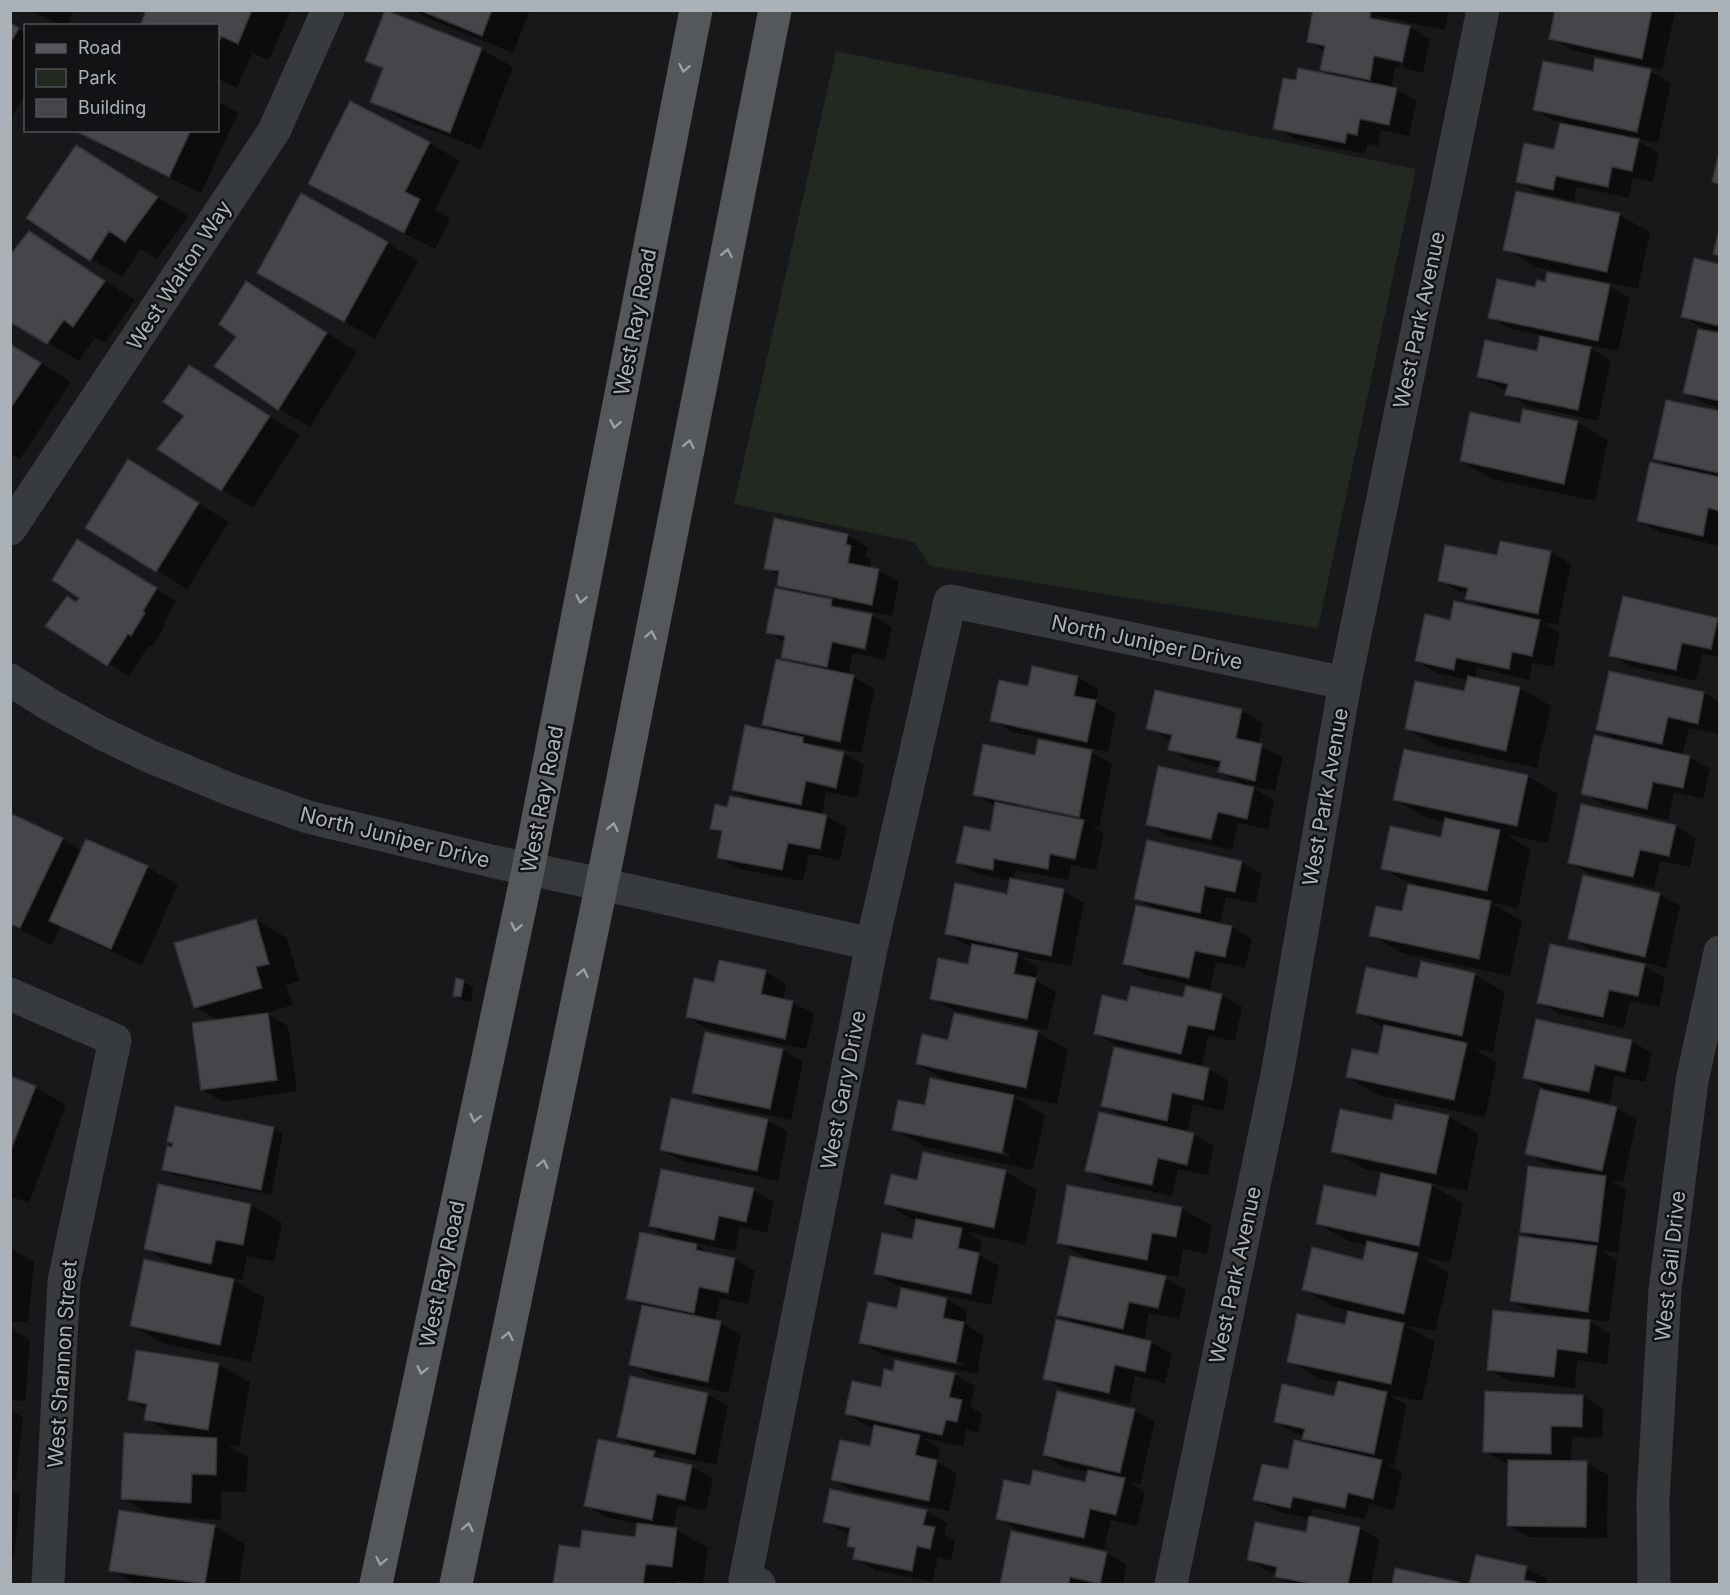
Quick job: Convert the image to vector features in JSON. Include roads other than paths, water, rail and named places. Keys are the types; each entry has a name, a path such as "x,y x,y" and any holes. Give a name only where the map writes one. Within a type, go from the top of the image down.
{"main road":[{"name":"West Ray Road","path":"376,1584 528,870 696,10"},
{"path":"456,1584 602,884 775,10"}],"street":[{"name":"West Walton Way","path":"10,529 274,131 328,10"},
{"name":"West Park Avenue","path":"1171,1584 1277,1074 1346,683 1483,10"},
{"name":"North Juniper Drive","path":"950,601 1346,683"},
{"name":"West Gary Drive","path":"752,1582 872,944 950,601"},
{"name":"North Juniper Drive","path":"10,680 101,733 149,756 234,791 308,817 528,870 602,884 872,944"},
{"name":"West Gail Drive","path":"1654,1584 1653,1500 1665,1290 1692,1081 1719,952"},
{"name":"West Shannon Street","path":"10,994 115,1040 64,1281 48,1584"}]}
